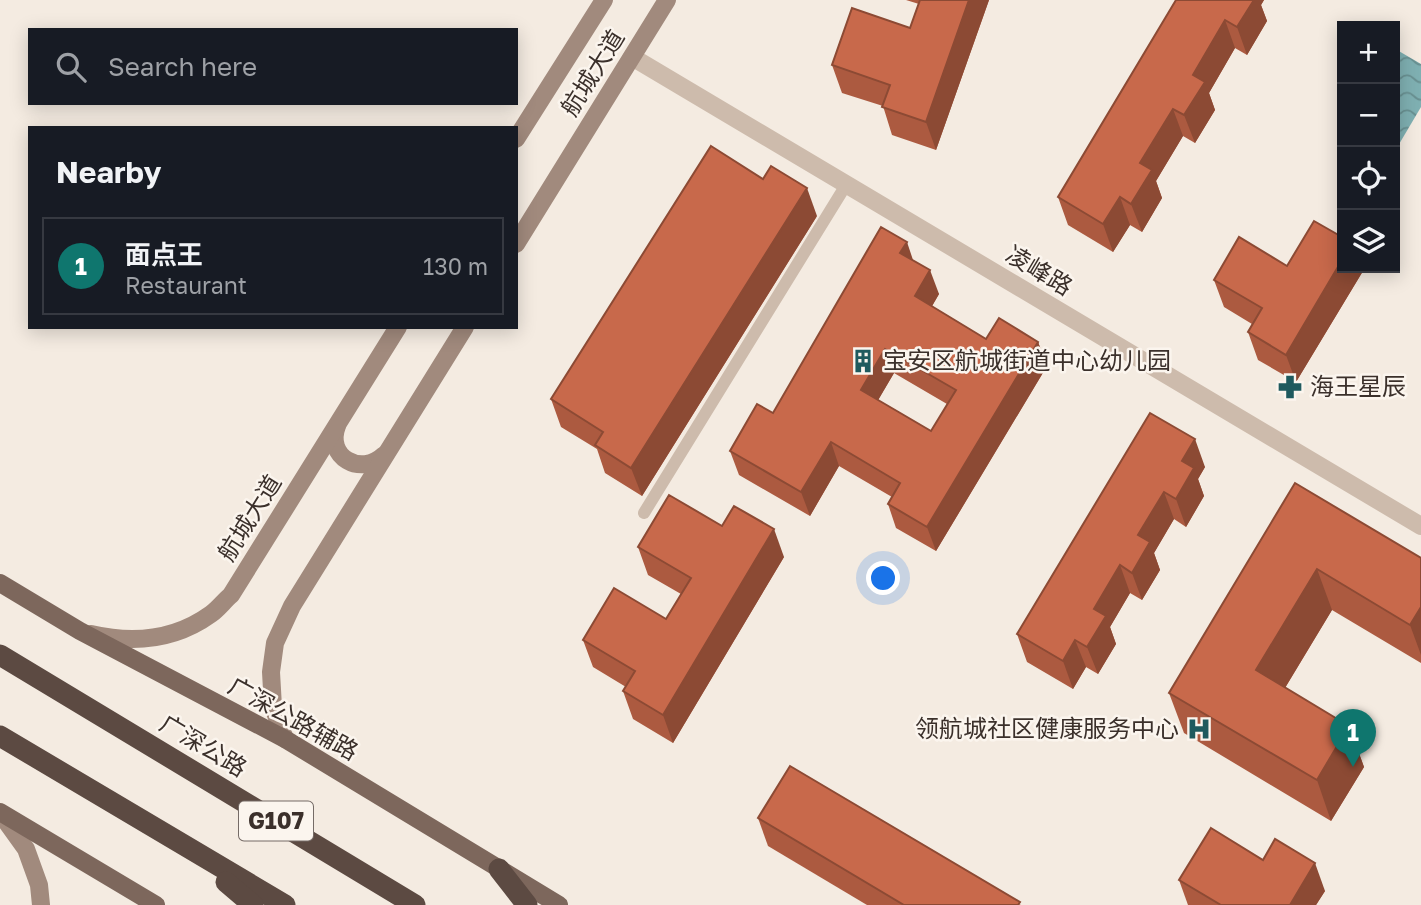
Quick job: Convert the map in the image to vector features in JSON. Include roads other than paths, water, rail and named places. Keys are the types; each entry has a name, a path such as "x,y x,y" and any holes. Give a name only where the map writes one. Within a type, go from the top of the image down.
{"highway":[{"name":"广深公路","path":"0,655 415,905"},
{"name":"G107","path":"0,736 285,905"},
{"path":"182,845 253,905"},
{"path":"499,869 527,905"}],"main road":[{"name":"航城大道","path":"518,136 604,0"},
{"name":"航城大道","path":"518,241 667,0"},
{"name":"航城大道","path":"80,631 112,639 161,637 188,628 212,613 230,595 397,329"},
{"path":"285,739 273,707 271,672 275,643 292,606 464,329"},
{"path":"339,423 334,440 342,456 348,461 366,465 374,463 388,452"},
{"name":"广深公路辅路","path":"0,583 80,631 285,739 559,905"},
{"path":"0,813 26,849 39,885 41,905"},
{"path":"0,813 156,905"}],"street":[{"name":"凌峰路","path":"632,57 1421,526"}],"lane":[{"path":"644,513 846,185"}],"water":[{"path":"1400,52 1421,64 1421,107 1400,143"}],"place":[{"name":"宝安区航城街道中心幼儿园","path":"863,361"},
{"name":"海王星辰","path":"1290,387"},
{"name":"领航城社区健康服务中心","path":"1199,729"},
{"name":"面点王","path":"1353,767"}]}
